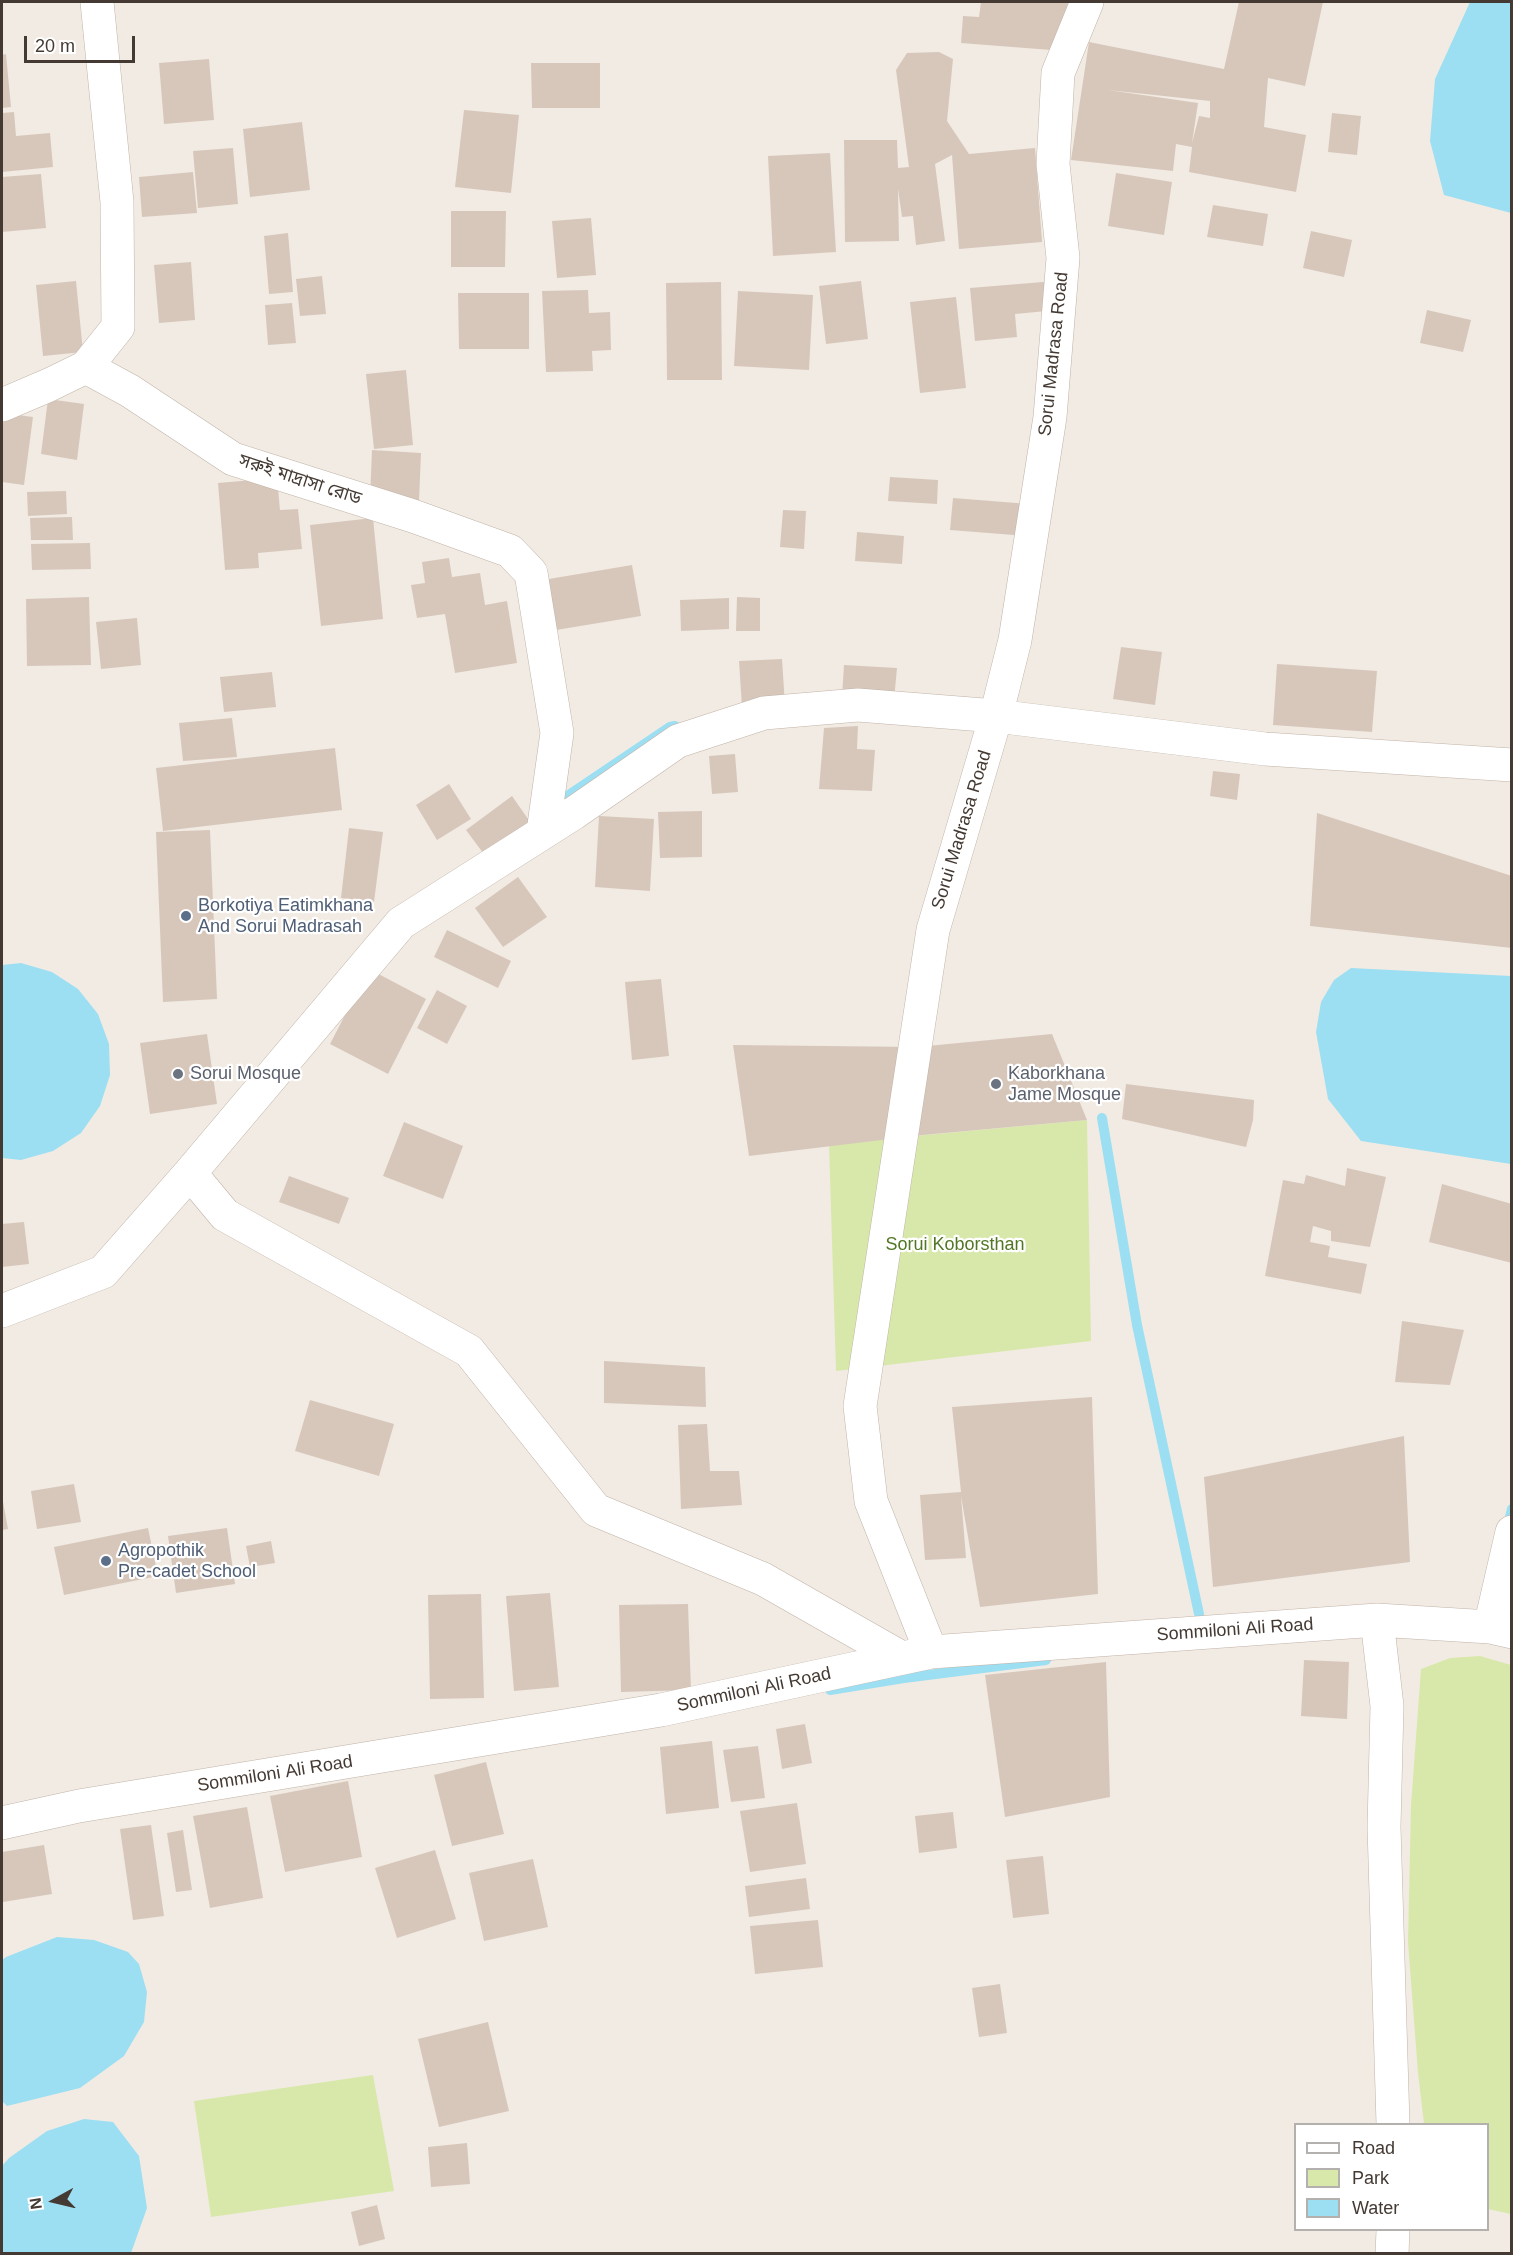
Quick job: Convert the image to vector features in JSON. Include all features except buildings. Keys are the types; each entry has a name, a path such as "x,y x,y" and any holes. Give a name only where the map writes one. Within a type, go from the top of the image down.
{"street":[{"path":"2,405 86,367 118,327 117,202 98,2"},
{"name":"Sorui Madrasa Road","path":"917,1655 871,1501 860,1406 933,930 996,716 1015,640 1050,417 1063,258 1053,164 1058,73 1087,2"},
{"name":"সরুই মাদ্রাসা রোড","path":"86,367 130,391 233,459 413,516 510,551 531,573 546,653 557,733 543,832"},
{"path":"2,1311 103,1272 190,1173 401,923 543,832 678,741 764,713 858,705 996,716 1265,749 1512,765"},
{"path":"190,1173 225,1215 469,1351 596,1510 763,1579 917,1655"},
{"path":"1501,1629 1512,1532"},
{"path":"1377,1620 1387,1706 1383,1827 1393,2123"},
{"name":"Sommiloni Ali Road","path":"2,1822 79,1806 661,1710 917,1655 1377,1620 1501,1629"},
{"path":"1392,2253 1393,2231"}],"green space":[{"name":"Sorui Koborsthan","path":"1087,1120 1091,1341 836,1371 829,1144"},
{"path":"1480,1656 1511,1665 1511,2214 1489,2209 1489,2123 1424,2123 1418,2073 1408,1942 1411,1805 1421,1669 1450,1658"},
{"path":"373,2075 394,2191 211,2217 194,2101"}],"water":[{"path":"1470,2 1511,2 1511,213 1444,195 1430,141 1435,79"},
{"path":"21,963 52,972 78,989 98,1014 109,1044 110,1075 100,1106 81,1133 53,1151 21,1160 2,1158 2,965"},
{"path":"1351,968 1511,976 1511,1164 1361,1141 1328,1099 1316,1032 1321,1002 1334,980"},
{"path":"57,1937 94,1940 128,1952 139,1964 147,1992 144,2022 124,2056 80,2088 7,2106 2,2101 2,1960"},
{"path":"84,2119 113,2122 139,2156 147,2208 131,2253 2,2253 2,2166 9,2158 47,2131"}],"waterway":[{"path":"566,797 670,727 675,726"},
{"path":"1102,1118 1137,1325 1199,1614"},
{"path":"1507,1529 1512,1509"},
{"path":"830,1690 1046,1660"}],"place":[{"name":"Borkotiya Eatimkhana And Sorui Madrasah","path":"186,916"},
{"name":"Sorui Mosque","path":"178,1074"},
{"name":"Kaborkhana Jame Mosque","path":"996,1084"},
{"name":"Agropothik Pre-cadet School","path":"106,1561"}]}
